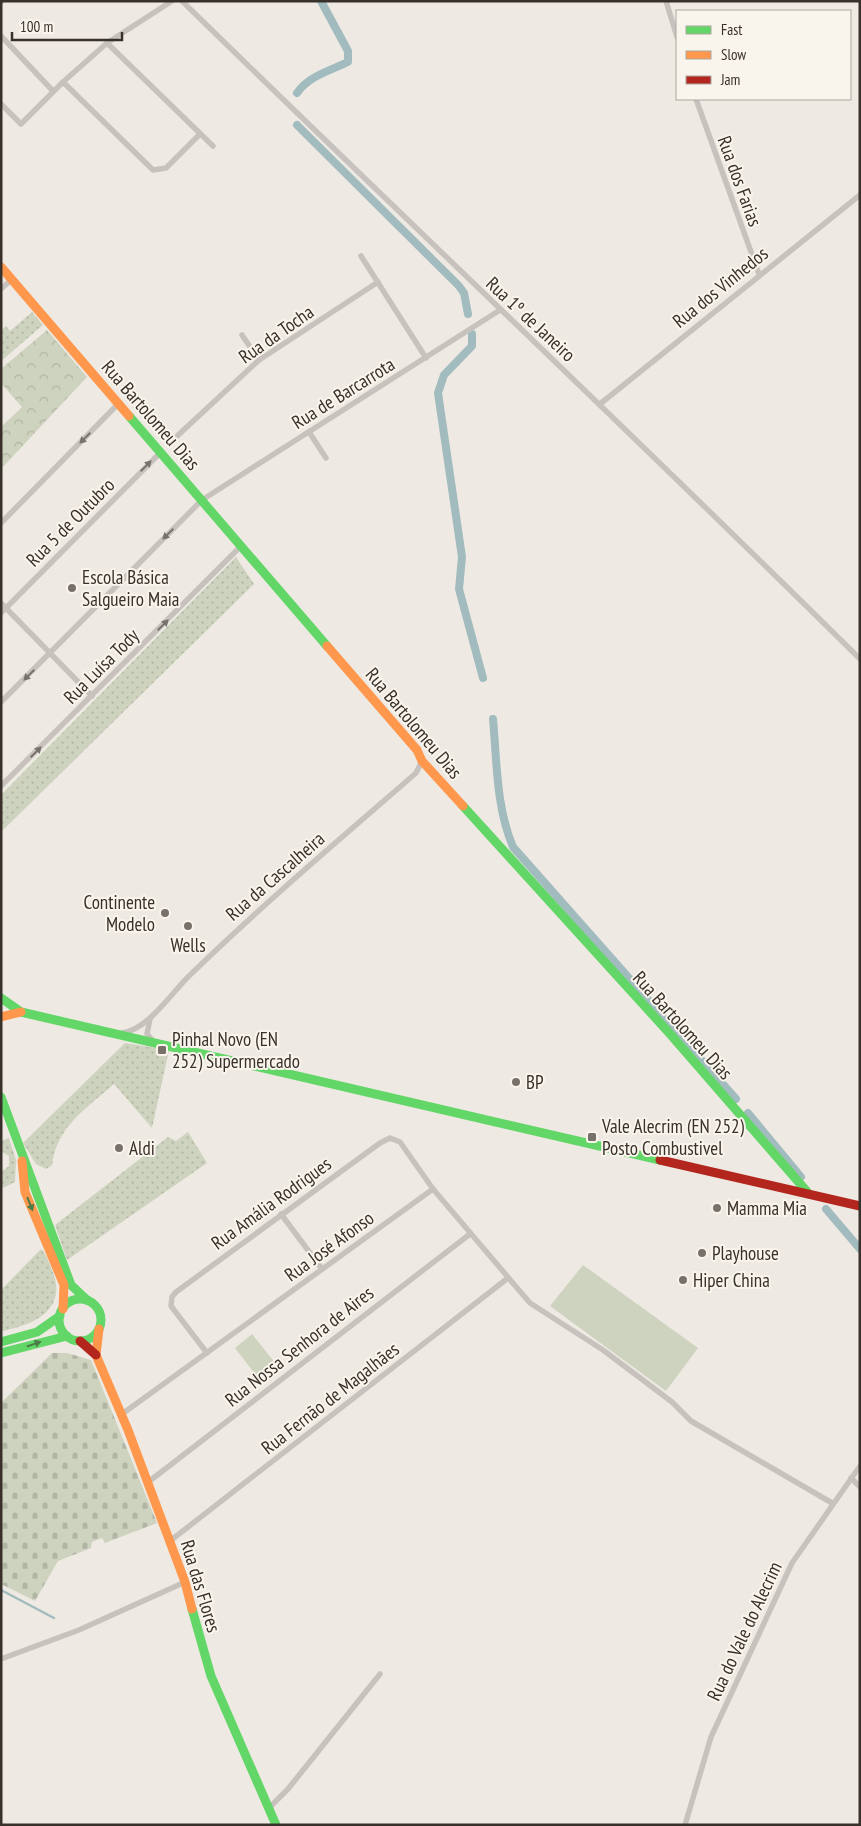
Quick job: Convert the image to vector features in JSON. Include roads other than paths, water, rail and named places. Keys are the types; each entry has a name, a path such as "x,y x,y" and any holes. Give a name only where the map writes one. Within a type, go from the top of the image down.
{"street":[{"path":"1,104 21,124 53,91 107,43 172,1"},
{"name":"Rua 1º de Janeiro","path":"182,1 500,310 600,404 860,659"},
{"path":"666,1 676,34"},
{"path":"1,36 53,91"},
{"path":"107,43 213,146"},
{"path":"63,82 153,170 166,168 200,134"},
{"name":"Rua dos Farias","path":"696,100 759,274"},
{"name":"Rua dos Vinhedos","path":"600,404 759,274 860,195"},
{"path":"361,256 426,358"},
{"name":"Rua Bartolomeu Dias","path":"1,267 417,750 422,761 670,1034 809,1194"},
{"path":"1,289 12,279"},
{"name":"Rua da Tocha","path":"176,438 259,360 378,282"},
{"name":"Rua de Barcarrota","path":"1,702 202,500 500,310"},
{"path":"242,335 259,360"},
{"path":"1,523 119,403"},
{"path":"309,432 326,458"},
{"name":"Rua 5 de Outubro","path":"3,608 161,452"},
{"name":"Rua Luísa Tody","path":"1,786 242,545"},
{"path":"3,608 92,696"},
{"name":"Rua da Cascalheira","path":"117,1034 134,1031 151,1017 174,990 242,924 416,772 422,761"},
{"path":"1,998 21,1012 860,1206"},
{"path":"1,998 3,1005 1,1016 21,1012"},
{"path":"151,1017 147,1034 155,1043"},
{"path":"1,1098 71,1285 99,1312 96,1355"},
{"name":"Rua Amália Rodrigues","path":"206,1353 171,1306 172,1297 176,1292 281,1214 380,1143 390,1138 400,1142 433,1190"},
{"path":"22,1156 26,1192 63,1282 65,1294 61,1327 67,1336"},
{"path":"433,1190 530,1303 602,1350 672,1402 691,1420 832,1503"},
{"name":"Rua José Afonso","path":"122,1414 433,1190"},
{"path":"281,1214 322,1269"},
{"name":"Rua Nossa Senhora de Aires","path":"147,1483 470,1234"},
{"name":"Rua Fernão de Magalhães","path":"170,1541 508,1278"},
{"path":"1,1342 37,1332 76,1300 87,1300"},
{"path":"80,1341 91,1338 99,1329"},
{"path":"1,1353 67,1336 80,1341 96,1355"},
{"name":"Rua das Flores","path":"96,1355 122,1414 170,1541 218,1697 270,1807 276,1825"},
{"name":"Rua do Vale do Alecrim","path":"685,1825 715,1728 792,1563 832,1503 860,1466"},
{"path":"851,1478 860,1487"},
{"path":"1,1659 79,1630 184,1582"},
{"path":"270,1807 288,1789 380,1674"}],"waterway":[{"path":"297,93 313,78 348,62 348,51 321,1"},
{"path":"297,125 459,286 464,293 468,314"},
{"path":"472,334 472,346 444,375 438,393 462,557 459,589 483,678"},
{"path":"493,719 500,800 507,832 513,847 736,1099"},
{"path":"748,1113 801,1177"},
{"path":"826,1209 860,1249"},
{"path":"1,1590 54,1618"}],"place":[{"name":"Escola Básica Salgueiro Maia","path":"72,588"},
{"name":"Continente Modelo","path":"165,913"},
{"name":"Wells","path":"188,926"},
{"name":"Pinhal Novo (EN 252) Supermercado","path":"162,1050"},
{"name":"BP","path":"516,1082"},
{"name":"Vale Alecrim (EN 252) Posto Combustivel","path":"592,1137"},
{"name":"Aldi","path":"119,1148"},
{"name":"Mamma Mia","path":"717,1208"},
{"name":"Playhouse","path":"702,1253"},
{"name":"Hiper China","path":"683,1280"}]}
